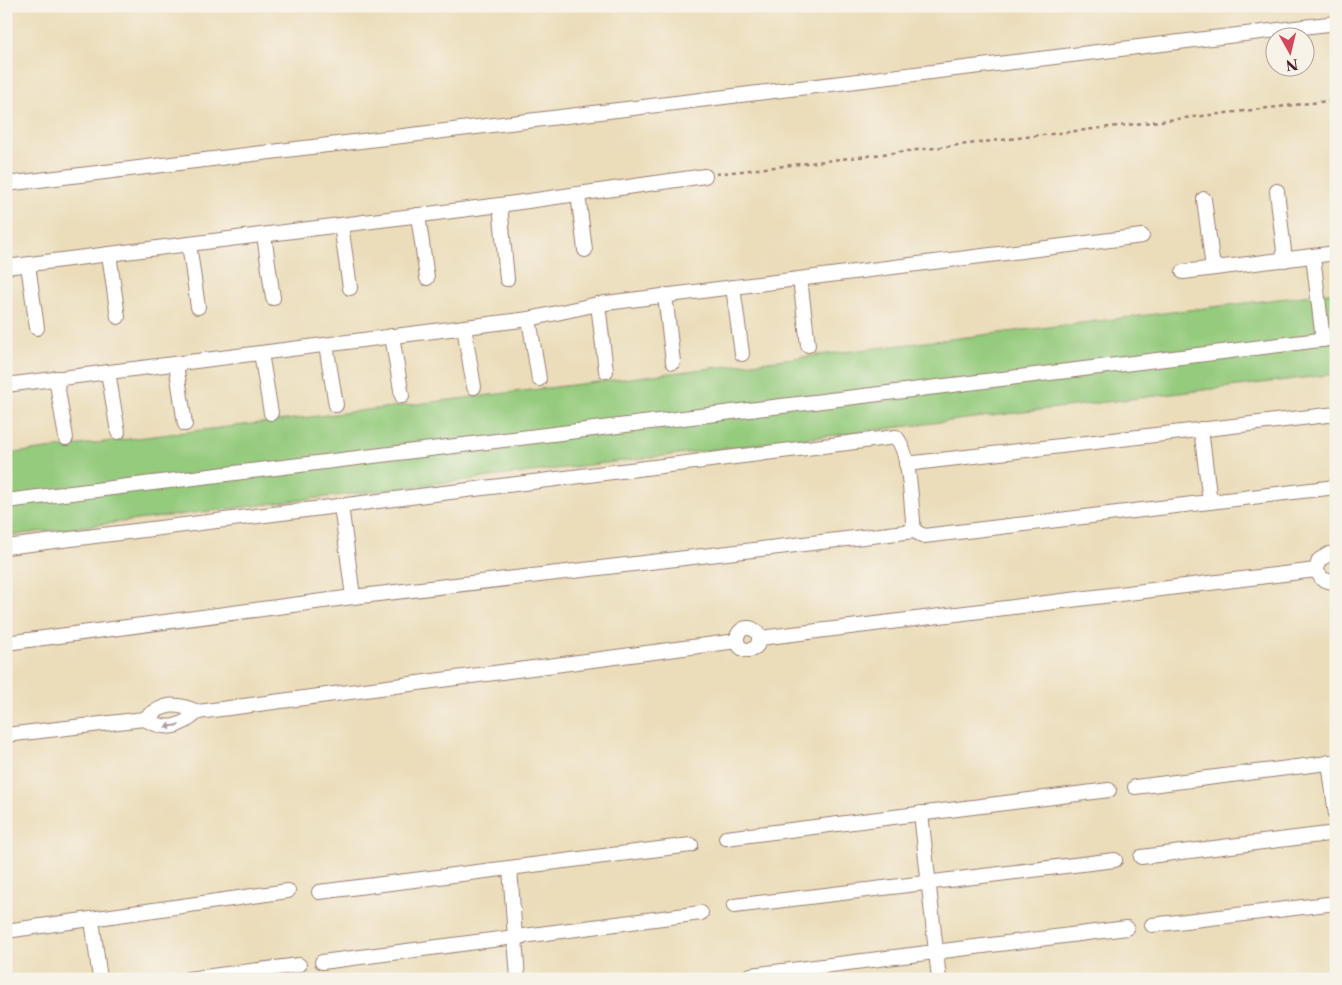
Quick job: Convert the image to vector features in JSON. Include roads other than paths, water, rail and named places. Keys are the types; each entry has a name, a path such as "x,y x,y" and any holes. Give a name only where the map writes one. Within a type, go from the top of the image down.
{"street":[{"path":"6,184 1336,23"},
{"path":"6,267 500,205 705,176"},
{"path":"1277,191 1285,260"},
{"path":"578,194 585,250"},
{"path":"1204,199 1213,268"},
{"path":"500,205 507,278"},
{"path":"418,215 427,278"},
{"path":"341,225 350,288"},
{"path":"264,235 273,298"},
{"path":"6,385 529,319 598,304 1142,236"},
{"path":"189,244 198,307"},
{"path":"1183,272 1336,253"},
{"path":"109,254 118,317"},
{"path":"6,501 1329,339 1313,256"},
{"path":"28,265 37,328"},
{"path":"800,279 808,345"},
{"path":"733,287 742,354"},
{"path":"665,296 673,362"},
{"path":"598,304 606,371"},
{"path":"529,319 539,379"},
{"path":"464,327 474,387"},
{"path":"392,336 402,396"},
{"path":"326,345 336,405"},
{"path":"261,353 271,413"},
{"path":"176,364 185,424"},
{"path":"108,372 118,432"},
{"path":"56,378 66,438"},
{"path":"906,464 1336,414"},
{"path":"1201,430 1210,502"},
{"path":"6,546 896,437 901,443 906,464 914,531"},
{"path":"6,643 352,597 914,531 924,536 1336,487"},
{"path":"341,505 352,597"},
{"path":"1316,570 1319,560 1329,554 1336,556"},
{"path":"1316,570 1322,579 1332,582 1336,580"},
{"path":"6,735 144,719 158,708 180,704 198,712 736,641 741,649 750,651 758,646 760,638 1316,570"},
{"path":"144,719 161,728 184,724 198,712"},
{"path":"1135,787 1332,762 1336,815"},
{"path":"726,838 921,812 1109,790"},
{"path":"921,812 939,979"},
{"path":"1141,857 1336,833"},
{"path":"319,892 692,845"},
{"path":"734,906 1115,860"},
{"path":"510,868 518,979"},
{"path":"6,931 288,891"},
{"path":"1152,925 1336,902"},
{"path":"322,962 701,913"},
{"path":"92,920 100,979"},
{"path":"751,974 1127,928"},
{"path":"188,979 299,965"}]}
